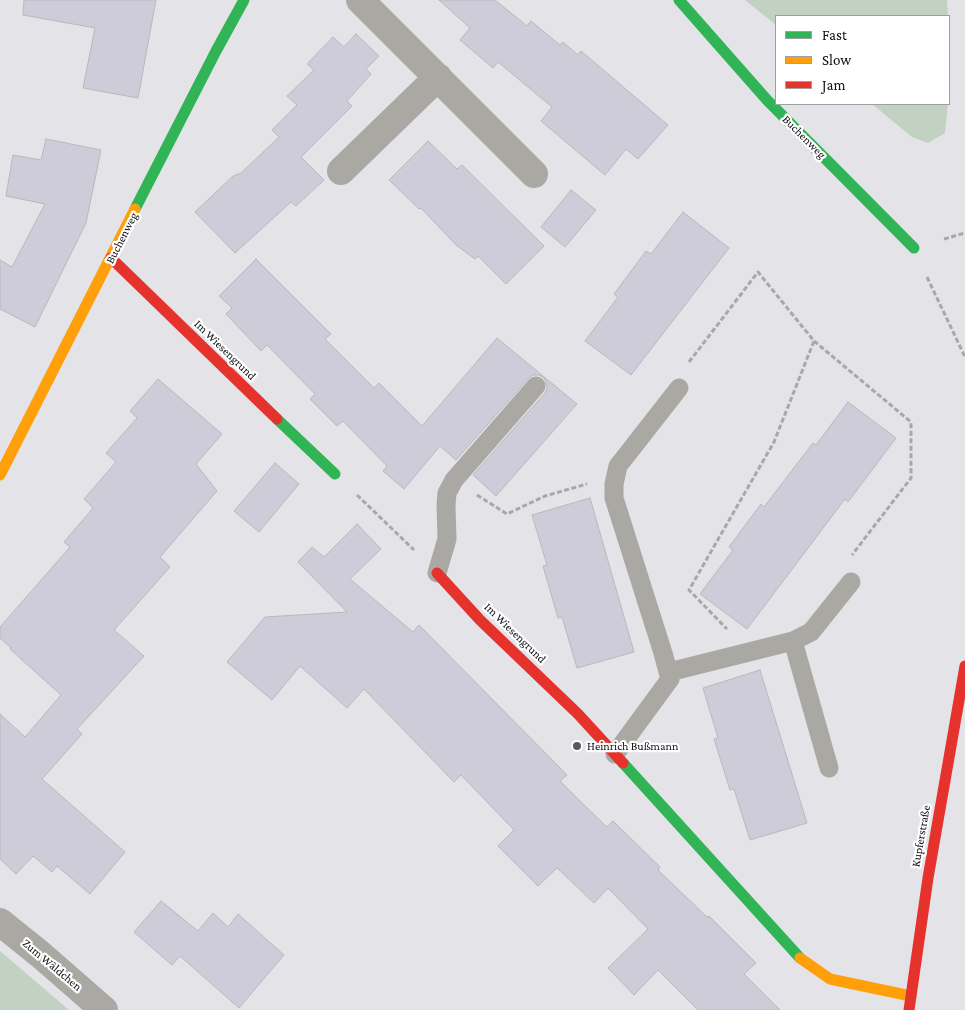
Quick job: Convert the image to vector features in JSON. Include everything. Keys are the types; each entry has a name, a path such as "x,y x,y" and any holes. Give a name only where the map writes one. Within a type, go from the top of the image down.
{"street":[{"name":"Buchenweg","path":"0,475 216,51 244,0"},
{"path":"360,0 534,174"},
{"name":"Buchenweg","path":"678,0 767,100 914,248"},
{"path":"341,171 438,77"},
{"name":"Im Wiesengrund","path":"112,258 257,401 335,474"},
{"name":"Im Wiesengrund","path":"437,573 480,620 578,714 800,958 830,979 911,996"},
{"name":"Kupferstraße","path":"909,1010 928,878 965,666"},
{"name":"Zum Wäldchen","path":"0,922 104,1010"}],"lane":[{"path":"437,573 447,539 447,493 454,480 536,386"},
{"path":"615,754 670,679 614,498 614,484 618,466 680,388"},
{"path":"669,672 792,641 811,632 851,582"},
{"path":"792,641 829,768"}],"path":[{"path":"914,248 965,357"},
{"path":"688,363 758,272 814,341 911,422 910,478 846,563"},
{"path":"730,632 689,590 774,442 814,341"},
{"path":"335,474 437,573"},
{"path":"454,480 507,514 545,496 603,479 616,478"}],"green space":[{"path":"745,0 947,0 948,15 775,15 775,24"},
{"path":"873,105 948,105 945,133 928,143 912,137"},
{"path":"0,951 69,1010 0,1010"}],"building":[{"path":"24,0 156,0 138,98 83,88 95,28 23,15"},
{"path":"439,0 495,0 527,26 531,21 560,45 563,42 578,55 581,51 668,125 638,159 626,149 605,175 541,121 552,107 498,62 493,68 460,40 470,28"},
{"path":"356,34 379,56 366,69 371,74 347,101 352,106 301,157 324,180 296,206 291,202 235,253 195,212 233,176 241,173 279,137 272,130 297,105 287,96 314,70 307,64 333,37 344,47"},
{"path":"46,139 101,150 86,223 35,327 0,309 0,260 12,267 45,204 6,196 13,155 41,160"},
{"path":"428,141 457,169 462,165 544,246 506,284 478,256 475,259 456,245 421,208 419,209 389,180"},
{"path":"571,190 596,210 565,247 541,227"},
{"path":"683,212 729,248 631,375 585,341 618,297 614,294 646,251 651,254"},
{"path":"256,259 331,334 325,339 374,388 379,383 422,426 497,338 577,404 496,496 473,475 545,393 547,388 546,382 539,375 533,375 528,379 456,460 440,446 404,489 383,471 387,466 343,421 337,426 310,399 315,394 267,345 261,351 226,314 232,308 219,296"},
{"path":"158,379 222,434 196,464 217,491 160,557 170,567 114,630 144,656 77,729 82,734 42,779 125,852 90,894 57,866 52,872 33,856 16,874 0,859 0,714 25,737 61,695 0,638 0,627 70,547 64,542 93,508 84,499 116,462 106,453 137,418 130,411"},
{"path":"848,402 896,438 848,502 845,499 747,629 700,594 733,550 729,547 761,504 764,507 813,443 816,445"},
{"path":"275,463 299,484 259,532 234,511"},
{"path":"590,498 634,652 577,668 562,617 558,618 543,566 547,565 532,515"},
{"path":"357,524 381,549 350,579 413,632 419,625 567,775 560,781 607,827 613,821 660,867 658,870 707,917 709,916 756,963 744,974 780,1010 698,1010 658,970 634,995 608,968 648,929 608,888 594,903 557,868 538,886 498,846 514,830 461,775 454,782 364,689 347,708 300,666 272,700 227,662 265,617 347,612 298,562 312,547 324,557"},
{"path":"760,670 807,823 750,840 734,789 730,790 714,739 718,738 703,688"},
{"path":"161,901 198,931 213,913 228,927 238,914 284,955 239,1008 180,956 172,965 134,932"}],"traffic: fast":[{"path":"135,209 244,0"},
{"path":"679,0 767,100 914,248"},
{"path":"277,419 335,474"},
{"path":"623,763 800,958"}],"traffic: slow":[{"path":"0,475 135,209"},
{"path":"800,958 830,979 911,996"}],"traffic: jam":[{"path":"111,258 277,419"},
{"path":"437,573 480,620 578,714 623,763"},
{"path":"909,1010 928,878 965,666"}],"place":[{"name":"Heinrich Bußmann","path":"577,746"}]}
